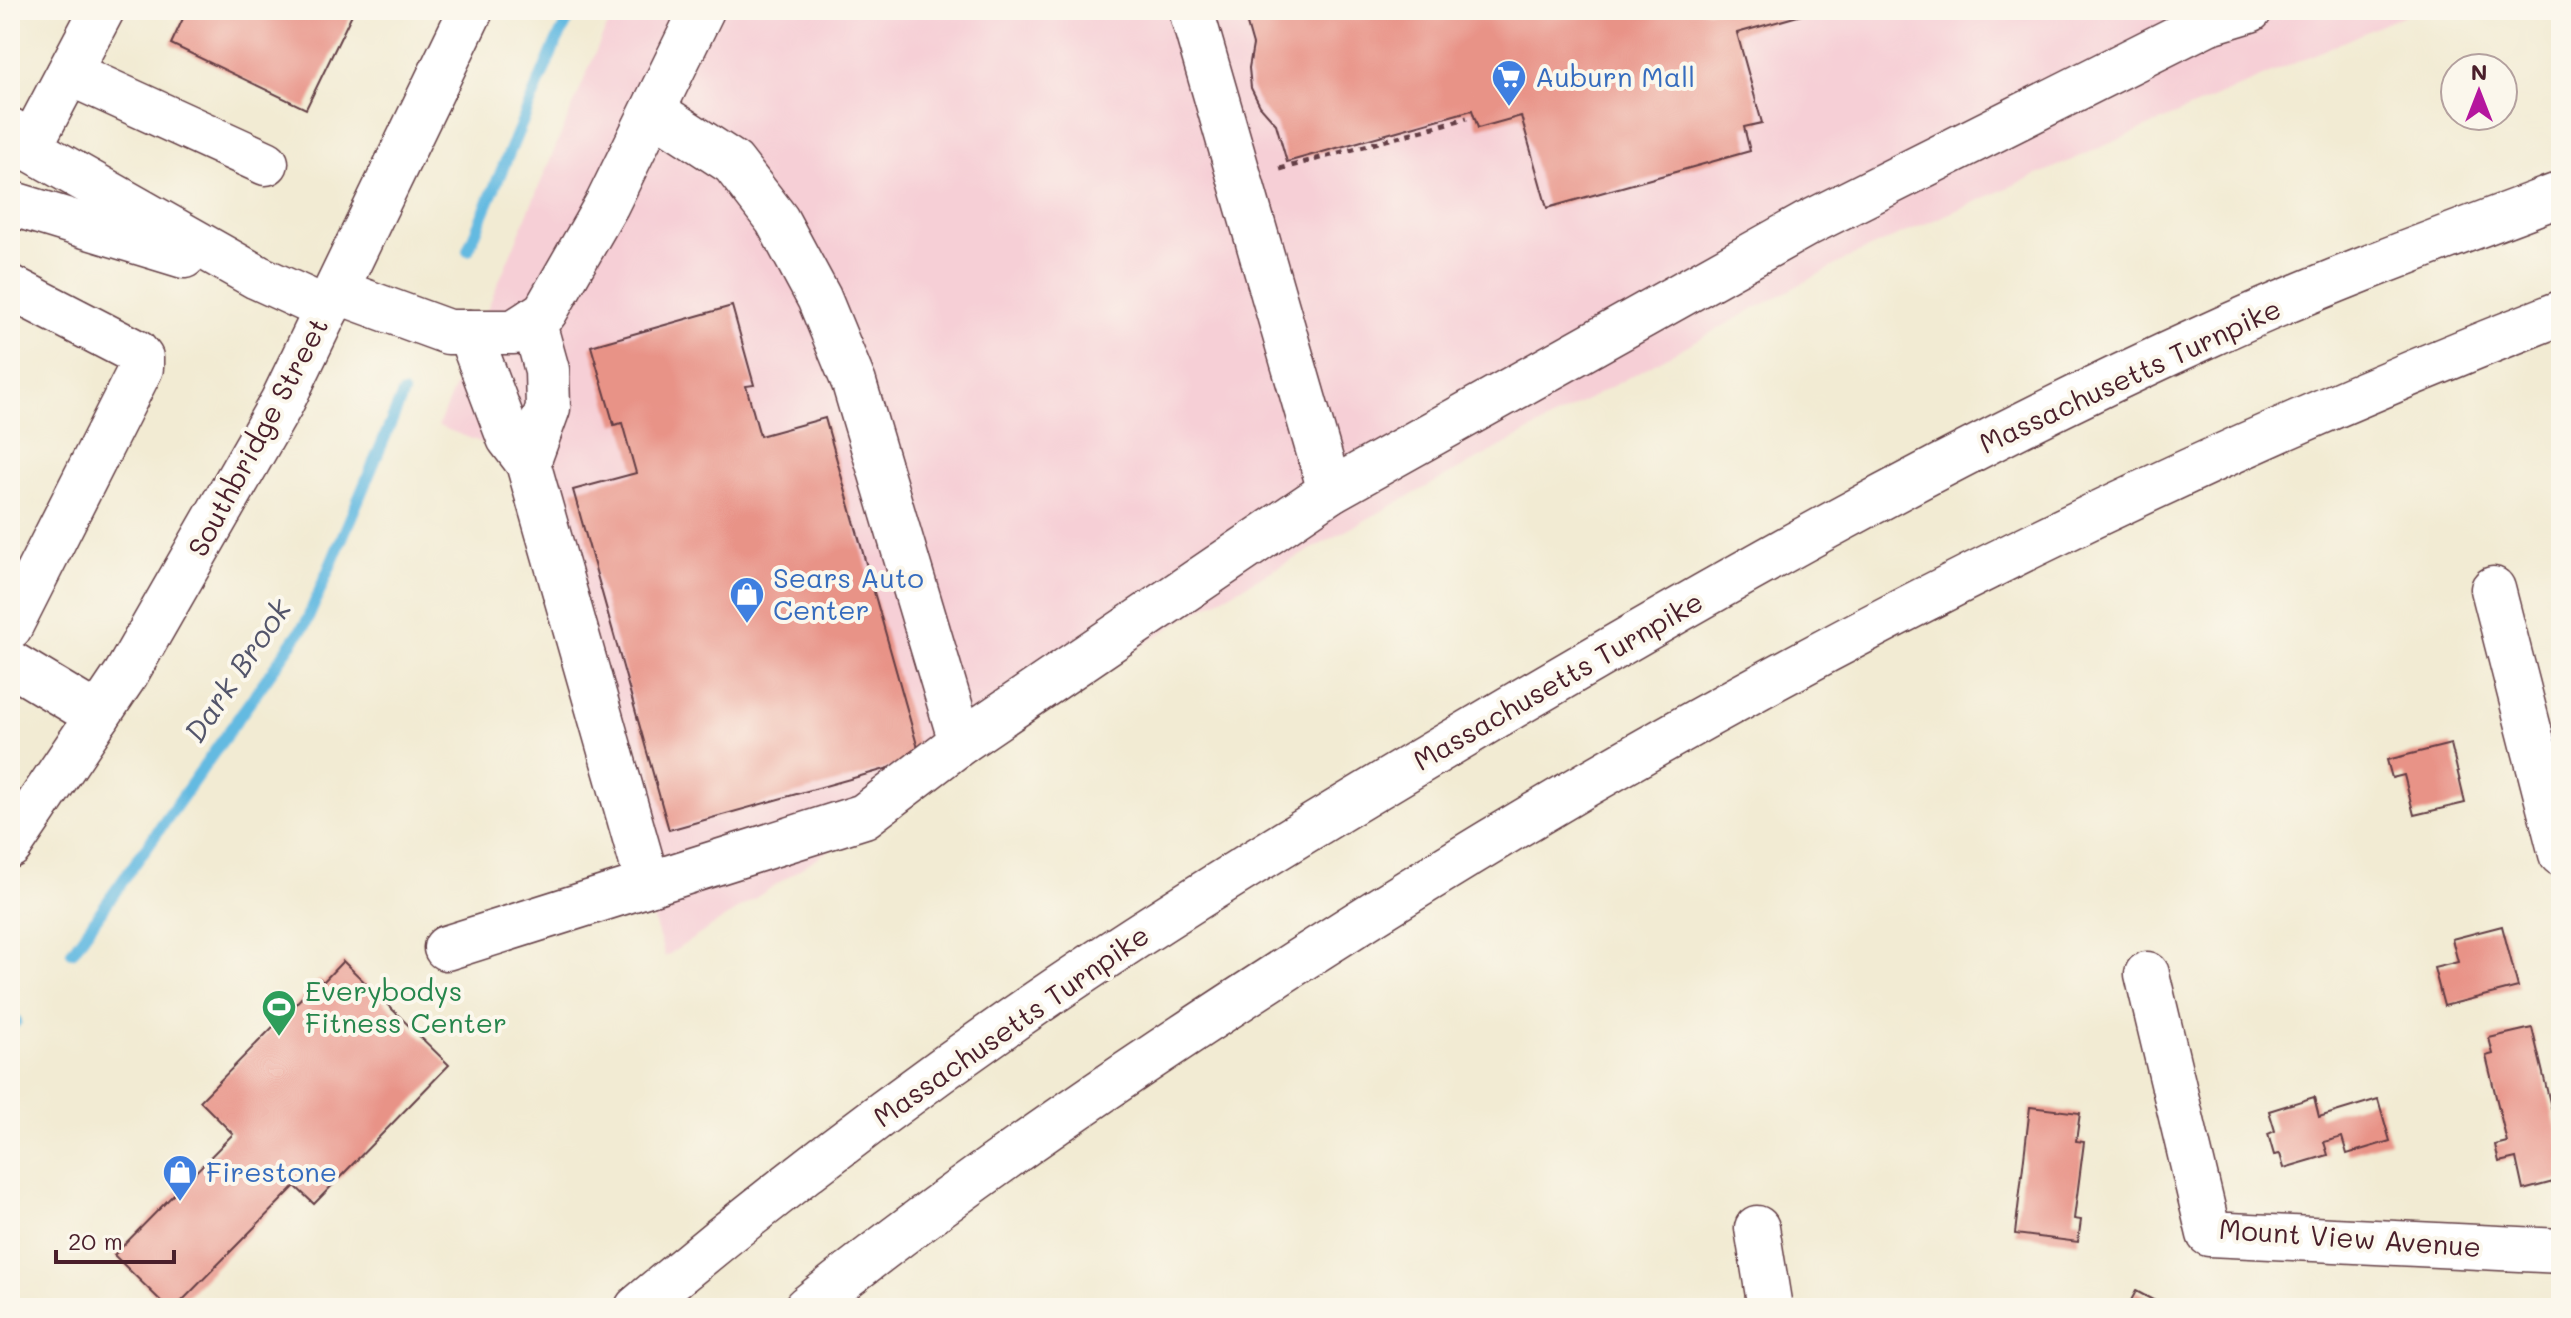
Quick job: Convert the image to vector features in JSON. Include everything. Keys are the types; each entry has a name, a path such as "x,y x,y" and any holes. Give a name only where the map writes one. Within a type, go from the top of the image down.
{"main road":[{"path":"102,10 69,73 20,139 257,277"},
{"name":"Southbridge Street","path":"10,846 126,674 282,402 471,10"},
{"path":"13,200 331,300 448,332 514,332 545,312 607,204 702,10"},
{"path":"1191,10 1330,491"},
{"path":"446,948 864,816 961,742 1330,491 1807,224 2207,23 2250,10"},
{"path":"69,73 266,163"},
{"path":"653,111 733,163 777,220 819,298 854,383 961,742"},
{"name":"Massachusetts Turnpike","path":"637,1308 713,1244 1036,1003 1319,822 1642,630 1811,536 2075,397 2293,299 2561,194"},
{"path":"10,287 136,352 141,358 141,368 10,627"},
{"path":"806,1308 957,1194 1147,1060 1385,905 1631,756 1868,627 2029,546 2342,402 2561,313"},
{"path":"528,463 548,408 547,370 533,320"},
{"path":"469,332 509,438 528,463 648,884"},
{"path":"2493,589 2561,854"},
{"path":"10,663 98,716"},
{"name":"Mount View Avenue","path":"2147,974 2209,1234 2561,1251"},
{"path":"1757,1228 1770,1308"}],"path":[{"path":"1270,171 1467,118"}],"shaded area":[{"path":"617,10 2416,10 1856,254 1185,618 665,957 514,455 438,426 602,37"}],"building":[{"path":"187,10 354,10 306,109 171,44"},
{"name":"Auburn Mall","path":"1243,10 1816,11 1737,33 1762,123 1744,127 1750,151 1547,208 1521,116 1478,128 1472,110 1287,162 1276,124 1260,106 1251,88 1249,68 1253,45"},
{"name":"Sears Auto Center","path":"732,306 754,385 746,386 760,436 825,418 921,759 669,830 573,490 636,473 622,423 614,425 591,346"},
{"path":"2451,744 2465,803 2414,815 2404,775 2392,778 2387,760"},
{"path":"2502,926 2518,987 2444,1006 2434,968 2458,962 2452,939"},
{"path":"343,961 449,1065 314,1204 295,1186 175,1308 168,1308 114,1255 233,1134 200,1101 320,979 323,982"},
{"path":"2532,1028 2561,1148 2561,1180 2523,1190 2516,1158 2499,1162 2495,1145 2507,1142 2486,1056 2493,1054 2489,1038"},
{"path":"2314,1097 2319,1117 2378,1099 2390,1141 2347,1154 2342,1137 2324,1142 2328,1155 2284,1168 2280,1154 2274,1155 2268,1134 2275,1131 2269,1111"},
{"path":"2030,1107 2080,1113 2076,1141 2084,1142 2074,1219 2081,1220 2078,1242 2015,1234"},
{"path":"2136,1291 2168,1308 2127,1308"}],"waterway":[{"name":"Dark Brook","path":"468,250 554,47 573,10"},
{"name":"Dark Brook","path":"72,952 306,623 403,394"},
{"name":"Dark Brook","path":"10,1027 16,1021"}],"place":[{"name":"Auburn Mall","path":"1509,108"},
{"name":"Sears Auto Center","path":"747,625"},
{"name":"Everybodys Fitness Center","path":"279,1038"},
{"name":"Firestone","path":"180,1203"}]}
